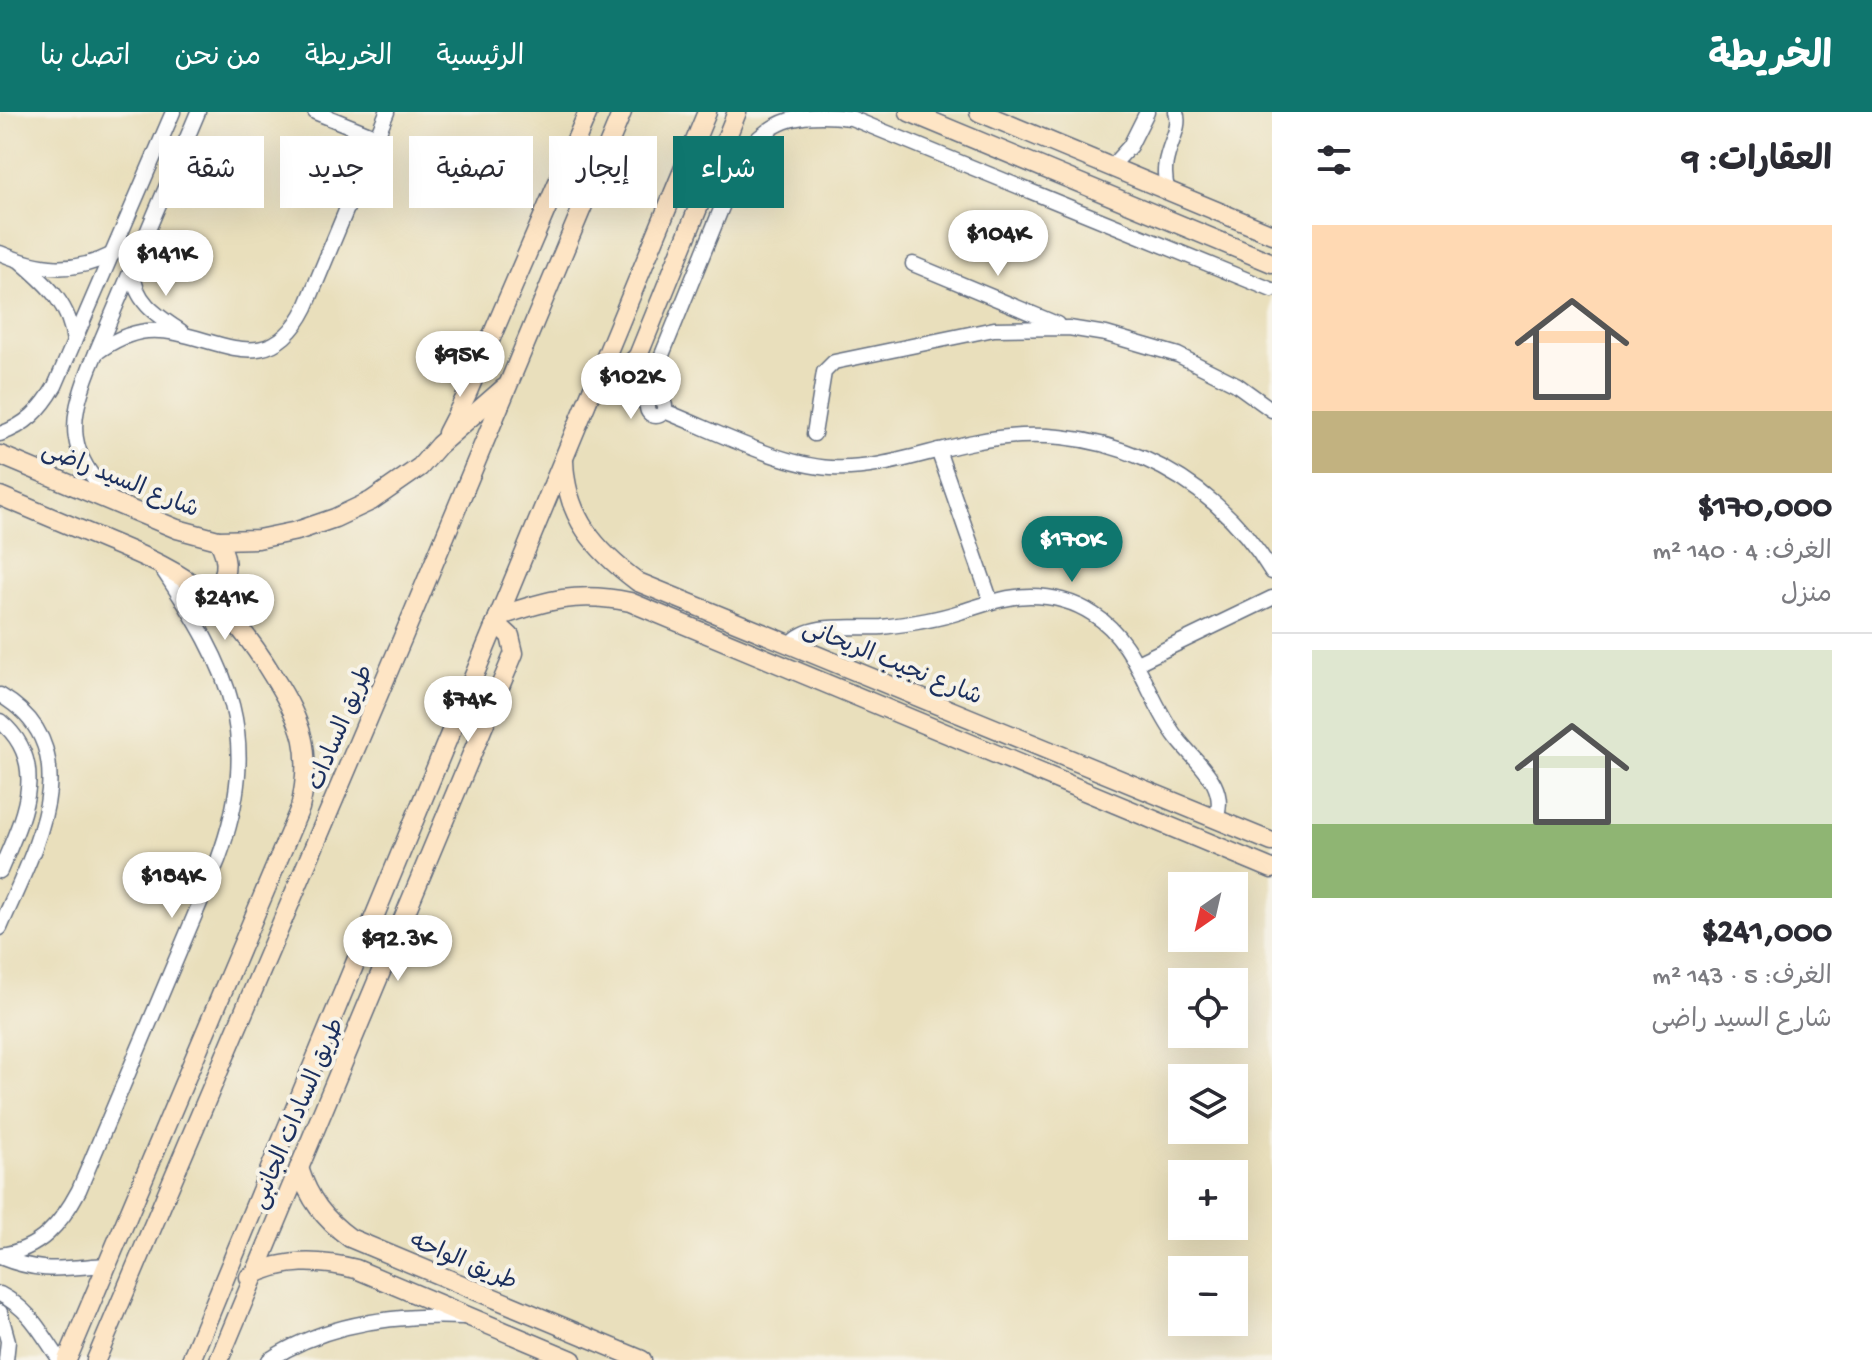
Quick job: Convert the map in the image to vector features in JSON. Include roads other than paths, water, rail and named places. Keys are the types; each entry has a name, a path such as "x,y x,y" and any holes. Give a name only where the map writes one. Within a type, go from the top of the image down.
{"street":[{"path":"0,434 31,418 45,404 72,352 173,112"},
{"path":"315,112 375,136"},
{"path":"377,136 387,112"},
{"path":"439,445 466,396 588,112"},
{"name":"طريق السادات","path":"96,1360 622,112"},
{"path":"191,1360 707,112"},
{"path":"595,379 624,370 638,356 737,112"},
{"path":"650,401 651,382 743,155 756,138 772,125 810,112 851,118 1272,290"},
{"path":"909,112 1272,263"},
{"path":"979,112 1272,234"},
{"path":"1111,167 1130,146 1147,112"},
{"path":"1168,191 1164,163 1178,125 1176,112"},
{"path":"113,503 82,463 74,427 76,408 93,360 199,115"},
{"path":"93,360 111,343 146,331 186,334 225,347 253,350 267,347 291,331 306,307 347,208"},
{"path":"0,253 21,262 67,268 94,263 113,254"},
{"path":"21,262 59,298 70,320 72,352"},
{"path":"913,264 1069,328"},
{"path":"133,267 137,292 143,302 186,334"},
{"path":"99,288 120,297"},
{"path":"994,329 1005,302"},
{"path":"814,434 824,372 834,362 994,329 1069,328 1106,334 1178,355 1236,384 1272,410"},
{"path":"72,352 93,360"},
{"path":"595,379 650,401 662,401 664,411 788,460 829,468 870,466 1007,436 1040,434 1105,443 1136,453 1184,479 1219,505 1242,528 1272,572"},
{"path":"439,445 509,384"},
{"name":"شارع السيد راضى","path":"0,455 177,529 218,540 258,539 297,531 335,518 398,485 420,467 439,445"},
{"path":"938,450 991,602"},
{"name":"شارع نجيب الريحانى","path":"564,455 565,484 575,513 591,540 612,563 638,582 1272,842"},
{"path":"0,496 159,563 207,595 260,653 290,702 307,754 300,808 67,1360"},
{"path":"207,595 222,581 226,571 227,561 218,540"},
{"path":"0,1256 31,1247 47,1236 70,1208 218,860 234,806 239,749 229,692 208,640 159,563"},
{"path":"630,602 638,582"},
{"name":"شارع نجيب الريحانى","path":"497,620 556,599 581,596 630,602 1272,869"},
{"path":"791,644 800,634 814,629 909,623 1011,597 1033,596 1076,605 1112,628 1137,663 1147,688 1175,735 1217,786 1220,808 1216,819"},
{"path":"1137,663 1272,598"},
{"name":"طريق السادات الجانبى","path":"219,1360 514,653 510,636 497,620"},
{"path":"0,695 24,714 37,732 46,752 51,794 39,835 0,928"},
{"path":"0,721 19,743 29,779 23,814 0,871"},
{"path":"1151,819 1160,796"},
{"path":"261,895 265,963"},
{"name":"طريق الواحه","path":"299,1168 313,1201 323,1215 350,1238 642,1360"},
{"path":"367,1274 377,1250"},
{"path":"0,1256 32,1268 49,1270 106,1265"},
{"path":"217,1298 253,1274 278,1265 304,1261 331,1263 367,1274 572,1360"},
{"path":"0,1294 26,1311 41,1328 60,1360"},
{"path":"0,1312 8,1341 6,1360"},
{"path":"269,1360 319,1335 368,1321 418,1315 469,1318"}]}
